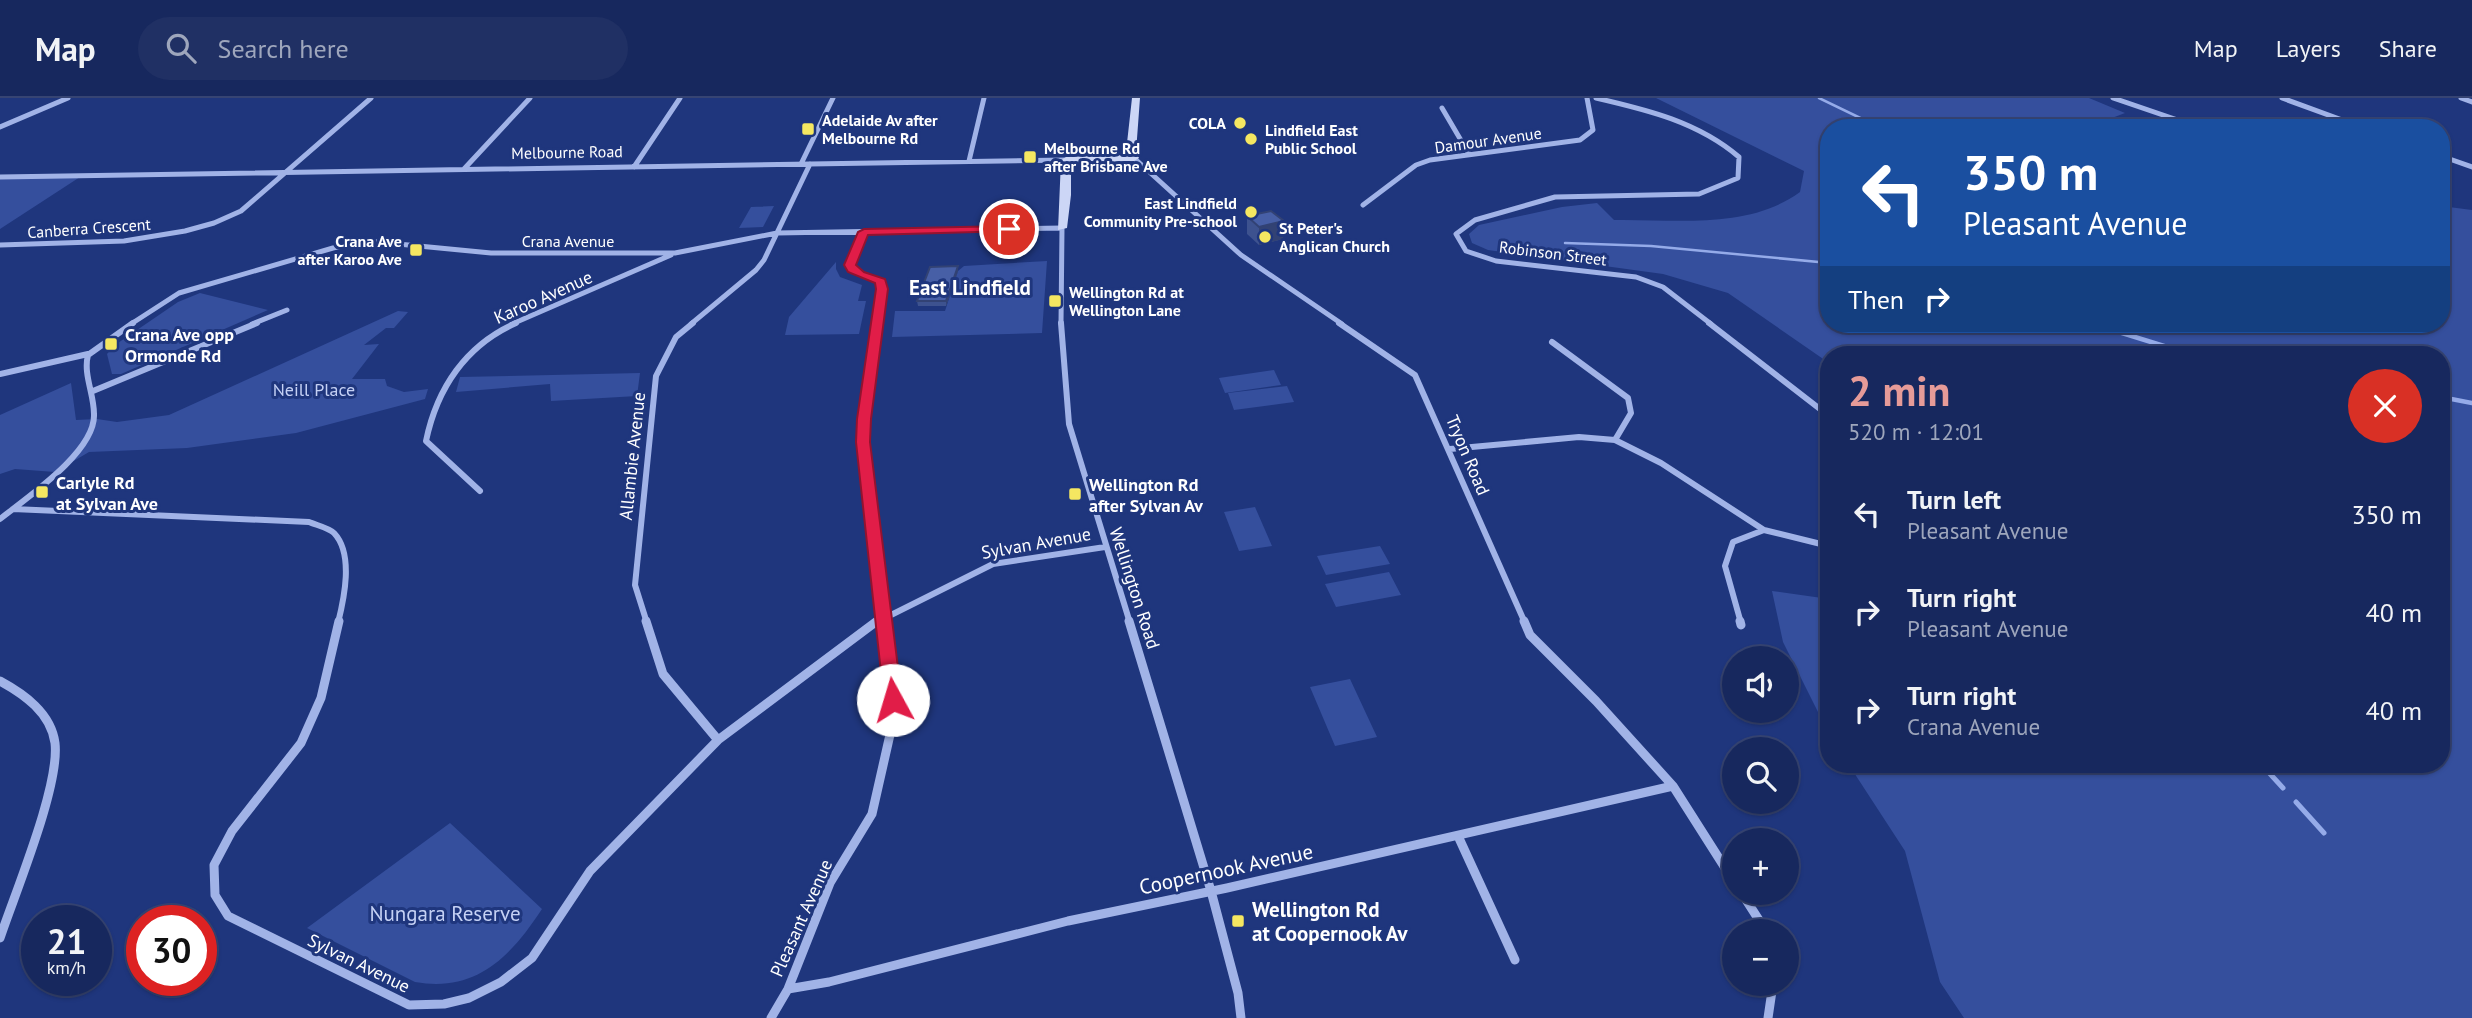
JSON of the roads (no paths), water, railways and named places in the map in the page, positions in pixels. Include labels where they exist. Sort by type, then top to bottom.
[{"type":"street","points":[[0,127],[68,98]]},
{"type":"street","name":"Canberra Crescent","points":[[0,245],[103,243],[192,229],[241,211],[371,98]]},
{"type":"street","points":[[464,169],[530,98]]},
{"type":"street","points":[[634,167],[680,98]]},
{"type":"street","points":[[801,164],[833,98]]},
{"type":"street","points":[[969,161],[984,98]]},
{"type":"street","points":[[1134,158],[1131,152],[1136,98]]},
{"type":"street","name":"Damour Avenue","points":[[1363,205],[1416,165],[1430,160],[1580,140],[1593,130],[1587,98]]},
{"type":"street","name":"Robinson Street","points":[[1596,98],[1653,111],[1717,138],[1739,157],[1738,177],[1699,194],[1555,197],[1475,220],[1457,234],[1459,242],[1466,251],[1496,261],[1636,277],[1663,287],[1820,409]]},
{"type":"street","points":[[2113,98],[2175,119]]},
{"type":"street","points":[[2282,98],[2339,119]]},
{"type":"street","points":[[2461,98],[2472,102]]},
{"type":"street","points":[[1442,108],[1469,154]]},
{"type":"street","name":"Melbourne Road","points":[[0,177],[1134,158]]},
{"type":"street","name":"Tryon Road","points":[[1134,158],[1241,255],[1415,375],[1530,635],[1596,701],[1673,786],[1722,863]]},
{"type":"street","points":[[2450,159],[2472,167]]},
{"type":"street","name":"Wellington Road","points":[[1066,160],[1061,320],[1069,424],[1211,891],[1238,993],[1241,1018]]},
{"type":"street","name":"Allambie Avenue","points":[[718,740],[663,674],[635,585],[656,376],[676,337],[756,270],[810,164]]},
{"type":"street","name":"Crana Avenue","points":[[88,354],[163,301],[179,293],[351,244],[381,242],[491,253],[674,253],[777,233],[1062,228]]},
{"type":"street","name":"Pleasant Avenue","points":[[771,1018],[788,989],[830,883],[872,814],[885,773],[894,717],[863,442],[882,289],[880,281],[852,270],[850,265],[864,232]]},
{"type":"street","name":"Karoo Avenue","points":[[480,491],[426,441],[449,376],[486,339],[504,328],[646,268],[674,253]]},
{"type":"street","points":[[93,391],[287,310]]},
{"type":"street","points":[[1552,342],[1628,398],[1630,413],[1615,440]]},
{"type":"street","points":[[0,374],[88,354],[86,363],[93,391],[94,419],[90,436],[55,472],[0,519]]},
{"type":"street","points":[[1450,449],[1579,437],[1615,440],[1661,463],[1764,530],[1820,544]]},
{"type":"street","name":"Sylvan Avenue","points":[[13,509],[309,522],[333,532],[341,546],[347,586],[321,698],[301,743],[232,831],[214,865],[215,895],[228,916],[409,1005],[444,1004],[469,998],[501,982],[532,958],[590,872],[718,740],[882,618],[993,564],[1105,547]]},
{"type":"street","points":[[1741,625],[1724,566],[1733,542],[1764,530]]},
{"type":"street","points":[[0,681],[24,695],[41,711],[50,727],[56,750],[42,807],[0,938]]},
{"type":"street","name":"Coopernook Avenue","points":[[788,989],[829,982],[1068,920],[1211,891],[1673,786]]},
{"type":"street","points":[[1458,836],[1515,960]]},
{"type":"street","points":[[1768,1018],[1771,996]]},
{"type":"waterway","points":[[1819,98],[1862,119]]},
{"type":"waterway","points":[[1565,243],[1651,246],[1820,262]]},
{"type":"waterway","points":[[2122,333],[2164,346]]},
{"type":"waterway","points":[[2450,399],[2472,403]]},
{"type":"waterway","points":[[2269,773],[2283,788]]},
{"type":"waterway","points":[[2296,802],[2324,833]]},
{"type":"place","name":"COLA","points":[[1240,123]]},
{"type":"place","name":"Adelaide Av after Melbourne Rd","points":[[808,129]]},
{"type":"place","name":"Lindfield East Public School","points":[[1251,139]]},
{"type":"place","name":"Melbourne Rd after Brisbane Ave","points":[[1030,157]]},
{"type":"place","name":"East Lindfield Community Pre-school","points":[[1251,212]]},
{"type":"place","name":"St Peter's Anglican Church","points":[[1265,237]]},
{"type":"place","name":"Crana Ave after Karoo Ave","points":[[416,250]]},
{"type":"place","name":"Wellington Rd at Wellington Lane","points":[[1055,301]]},
{"type":"place","name":"Crana Ave opp Ormonde Rd","points":[[111,344]]},
{"type":"place","name":"Carlyle Rd at Sylvan Ave","points":[[42,492]]},
{"type":"place","name":"Wellington Rd after Sylvan Av","points":[[1075,494]]},
{"type":"place","name":"Wellington Rd at Coopernook Av","points":[[1238,921]]},
{"type":"district","name":"East Lindfield","points":[[970,287]]},
{"type":"park label","name":"Neill Place","points":[[314,389]]},
{"type":"park label","name":"Nungara Reserve","points":[[445,913]]}]
